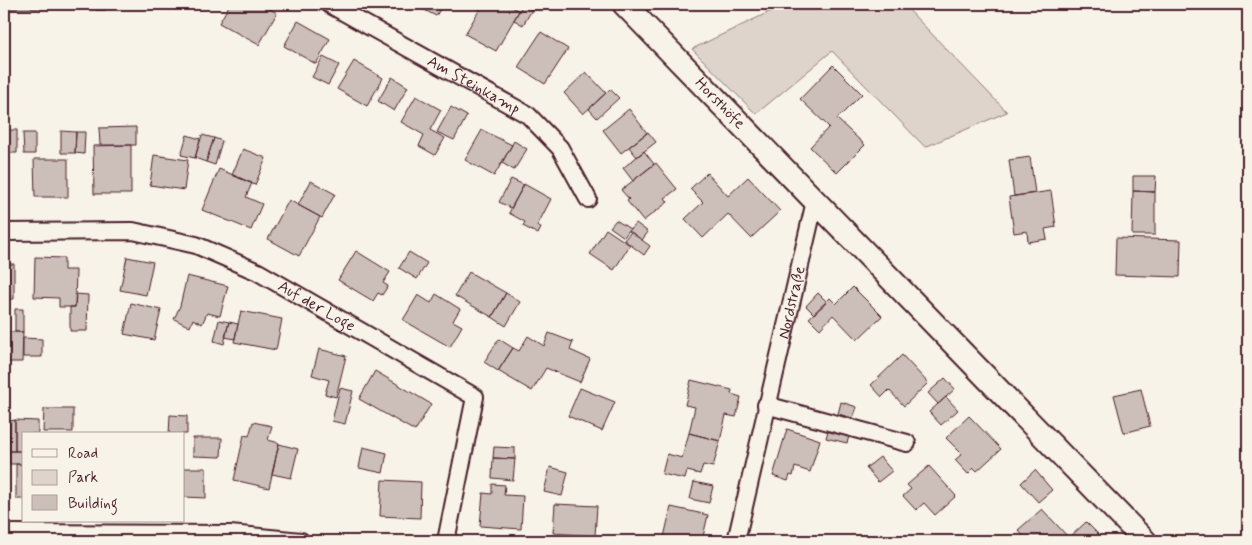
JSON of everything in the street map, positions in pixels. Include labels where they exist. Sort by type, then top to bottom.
[{"type":"main road","name":"Horsthöfe","points":[[624,4],[1145,541]]},
{"type":"street","name":"Am Steinkamp","points":[[329,4],[528,115],[560,148],[588,199]]},
{"type":"street","name":"Nordstraße","points":[[736,541],[766,405],[815,201]]},
{"type":"street","name":"Auf der Loge","points":[[4,232],[133,231],[196,245],[258,272],[475,397],[446,541]]},
{"type":"street","points":[[766,405],[907,443]]},
{"type":"street","points":[[4,533],[38,537],[230,534],[301,541]]},
{"type":"green space","points":[[786,4],[903,4],[1007,112],[925,147],[832,51],[756,114],[692,49]]},
{"type":"building","points":[[4,4],[48,4],[48,8],[4,9]]},
{"type":"building","points":[[96,4],[106,4],[106,10],[96,10]]},
{"type":"building","points":[[143,4],[165,4],[165,7],[143,8]]},
{"type":"building","points":[[165,4],[188,4],[188,7],[165,7]]},
{"type":"building","points":[[230,4],[261,4],[277,13],[259,45],[219,23]]},
{"type":"building","points":[[413,4],[443,4],[436,16]]},
{"type":"building","points":[[483,4],[507,4],[519,11],[496,51],[465,34]]},
{"type":"building","points":[[523,4],[532,10],[523,25],[514,20]]},
{"type":"building","points":[[298,21],[330,39],[316,64],[284,46]]},
{"type":"building","points":[[541,32],[568,49],[545,84],[518,67]]},
{"type":"building","points":[[323,57],[339,65],[328,85],[312,77]]},
{"type":"building","points":[[354,61],[383,78],[367,106],[337,89]]},
{"type":"building","points":[[833,65],[862,94],[837,119],[865,145],[837,173],[810,147],[829,127],[800,99]]},
{"type":"building","points":[[586,72],[606,93],[583,114],[564,93]]},
{"type":"building","points":[[392,77],[408,87],[394,111],[378,101]]},
{"type":"building","points":[[610,89],[619,98],[597,118],[589,109]]},
{"type":"building","points":[[416,96],[441,110],[430,130],[445,138],[435,155],[419,146],[424,135],[401,122]]},
{"type":"building","points":[[451,107],[467,116],[454,140],[437,132]]},
{"type":"building","points":[[629,109],[647,133],[621,153],[603,130]]},
{"type":"building","points":[[136,127],[136,145],[100,145],[99,128]]},
{"type":"building","points":[[4,130],[17,130],[17,153],[4,153]]},
{"type":"building","points":[[482,130],[512,145],[494,176],[465,160]]},
{"type":"building","points":[[61,131],[76,132],[75,153],[61,153]]},
{"type":"building","points":[[76,132],[85,132],[84,154],[75,153]]},
{"type":"building","points":[[648,132],[656,142],[637,157],[629,147]]},
{"type":"building","points":[[23,133],[35,133],[35,154],[24,154]]},
{"type":"building","points":[[187,135],[200,139],[195,158],[181,155]]},
{"type":"building","points":[[202,135],[214,138],[206,162],[195,158]]},
{"type":"building","points":[[214,138],[222,141],[215,165],[206,162]]},
{"type":"building","points":[[514,141],[527,149],[514,170],[502,163]]},
{"type":"building","points":[[131,145],[131,194],[94,194],[93,146]]},
{"type":"building","points":[[243,149],[266,158],[255,185],[232,175]]},
{"type":"building","points":[[644,151],[654,164],[633,181],[623,168]]},
{"type":"building","points":[[154,155],[188,160],[184,190],[150,185]]},
{"type":"building","points":[[1030,157],[1035,193],[1014,196],[1009,160]]},
{"type":"building","points":[[34,159],[68,159],[68,197],[35,197]]},
{"type":"building","points":[[656,163],[677,189],[665,198],[668,202],[643,221],[621,190]]},
{"type":"building","points":[[4,167],[6,167],[6,191],[4,191]]},
{"type":"building","points":[[219,169],[252,183],[246,197],[262,204],[251,230],[202,210]]},
{"type":"building","points":[[707,173],[728,196],[748,177],[780,211],[751,238],[728,214],[703,238],[685,219],[703,202],[690,189]]},
{"type":"building","points":[[1133,176],[1156,176],[1155,192],[1133,191]]},
{"type":"building","points":[[511,179],[524,185],[511,208],[499,202]]},
{"type":"building","points":[[311,181],[335,194],[322,218],[298,205]]},
{"type":"building","points":[[524,184],[551,199],[537,226],[541,228],[538,234],[523,226],[525,222],[509,213]]},
{"type":"building","points":[[1051,191],[1056,227],[1045,229],[1047,239],[1028,242],[1027,231],[1014,233],[1009,197]]},
{"type":"building","points":[[1133,191],[1155,192],[1155,235],[1132,235]]},
{"type":"building","points":[[289,200],[320,217],[299,256],[268,239]]},
{"type":"building","points":[[616,220],[630,229],[624,237],[610,227]]},
{"type":"building","points":[[636,223],[648,232],[642,240],[629,231]]},
{"type":"building","points":[[606,229],[630,245],[614,270],[590,254]]},
{"type":"building","points":[[631,232],[650,246],[644,255],[624,240]]},
{"type":"building","points":[[1116,238],[1181,240],[1180,277],[1115,275]]},
{"type":"building","points":[[356,251],[390,272],[383,283],[388,286],[382,295],[378,293],[373,301],[338,280]]},
{"type":"building","points":[[409,252],[427,263],[417,279],[399,268]]},
{"type":"building","points":[[35,257],[64,258],[64,270],[76,270],[75,307],[59,307],[59,298],[34,297]]},
{"type":"building","points":[[127,257],[153,262],[146,295],[120,290]]},
{"type":"building","points":[[4,264],[14,264],[14,299],[4,299]]},
{"type":"building","points":[[469,272],[506,293],[492,317],[455,296]]},
{"type":"building","points":[[187,276],[228,286],[220,316],[207,313],[202,324],[193,319],[190,327],[174,319],[180,306]]},
{"type":"building","points":[[853,287],[882,316],[857,340],[833,315],[820,329],[809,318],[830,298],[836,304]]},
{"type":"building","points":[[506,293],[520,302],[506,326],[492,317]]},
{"type":"building","points":[[818,293],[827,302],[814,314],[806,306]]},
{"type":"building","points":[[76,294],[88,295],[87,331],[70,331],[70,307],[75,307]]},
{"type":"building","points":[[436,294],[460,309],[453,321],[462,326],[450,347],[403,320],[418,295],[431,303]]},
{"type":"building","points":[[131,303],[161,310],[154,340],[124,334]]},
{"type":"building","points":[[15,309],[23,309],[23,332],[15,332]]},
{"type":"building","points":[[241,311],[282,319],[276,350],[234,342]]},
{"type":"building","points":[[219,320],[229,322],[224,344],[214,341]]},
{"type":"building","points":[[229,322],[238,324],[235,339],[225,337]]},
{"type":"building","points":[[4,332],[23,332],[22,362],[4,362]]},
{"type":"building","points":[[549,333],[573,342],[570,350],[590,359],[580,382],[546,368],[532,391],[498,371],[513,348],[519,351],[528,336],[544,346]]},
{"type":"building","points":[[23,338],[42,339],[42,357],[23,357]]},
{"type":"building","points":[[499,339],[513,348],[498,371],[484,362]]},
{"type":"building","points":[[319,349],[346,356],[336,397],[325,394],[329,380],[312,375]]},
{"type":"building","points":[[902,355],[928,383],[904,406],[889,390],[882,397],[871,385]]},
{"type":"building","points":[[375,371],[431,404],[415,431],[359,399]]},
{"type":"building","points":[[945,378],[955,389],[938,404],[928,393]]},
{"type":"building","points":[[691,380],[732,390],[731,394],[741,397],[736,417],[726,415],[720,441],[689,433],[695,407],[685,405]]},
{"type":"building","points":[[340,388],[353,391],[345,424],[332,421]]},
{"type":"building","points":[[580,388],[615,402],[602,431],[568,416]]},
{"type":"building","points":[[1141,389],[1150,426],[1124,433],[1114,395]]},
{"type":"building","points":[[946,397],[958,410],[941,425],[929,412]]},
{"type":"building","points":[[841,402],[857,407],[853,418],[838,414]]},
{"type":"building","points":[[44,409],[73,409],[73,432],[43,432]]},
{"type":"building","points":[[170,415],[187,416],[187,434],[185,432],[169,432]]},
{"type":"building","points":[[969,416],[1001,449],[977,471],[974,468],[968,474],[955,460],[962,454],[946,438]]},
{"type":"building","points":[[15,420],[38,421],[38,432],[22,432],[22,451],[15,451]]},
{"type":"building","points":[[15,420],[15,451],[9,451],[10,421]]},
{"type":"building","points":[[253,422],[272,426],[268,440],[279,443],[269,488],[234,480],[244,435],[249,436]]},
{"type":"building","points":[[4,428],[7,428],[7,452],[4,452]]},
{"type":"building","points":[[829,428],[850,433],[847,443],[826,438]]},
{"type":"building","points":[[787,429],[820,440],[810,472],[795,467],[793,476],[790,475],[788,481],[773,476]]},
{"type":"building","points":[[689,433],[720,441],[713,467],[703,465],[700,474],[687,471],[685,479],[662,474],[667,454],[682,458]]},
{"type":"building","points":[[193,438],[222,438],[221,457],[193,456]]},
{"type":"building","points":[[279,444],[298,449],[291,478],[272,474]]},
{"type":"building","points":[[363,447],[387,453],[383,473],[359,468]]},
{"type":"building","points":[[494,447],[515,448],[515,459],[493,458]]},
{"type":"building","points":[[9,451],[22,451],[22,464],[9,464]]},
{"type":"building","points":[[880,457],[892,471],[878,482],[866,468]]},
{"type":"building","points":[[493,458],[515,459],[513,480],[492,478]]},
{"type":"building","points":[[16,464],[22,464],[22,499],[16,499]]},
{"type":"building","points":[[929,466],[956,496],[935,515],[924,503],[916,510],[903,496],[911,489],[907,485]]},
{"type":"building","points":[[550,467],[568,472],[562,496],[544,492]]},
{"type":"building","points":[[185,468],[206,468],[206,498],[185,497]]},
{"type":"building","points":[[1035,470],[1052,490],[1038,502],[1021,483]]},
{"type":"building","points":[[382,480],[421,482],[420,518],[380,516]]},
{"type":"building","points":[[694,482],[713,486],[709,503],[690,499]]},
{"type":"building","points":[[492,484],[505,485],[504,495],[523,496],[521,529],[480,526],[483,493],[492,494]]},
{"type":"building","points":[[555,504],[597,506],[595,536],[553,533]]},
{"type":"building","points":[[671,507],[708,515],[702,541],[680,541],[664,537]]},
{"type":"building","points":[[1042,509],[1069,538],[1086,522],[1105,541],[1028,541],[1018,530]]}]
